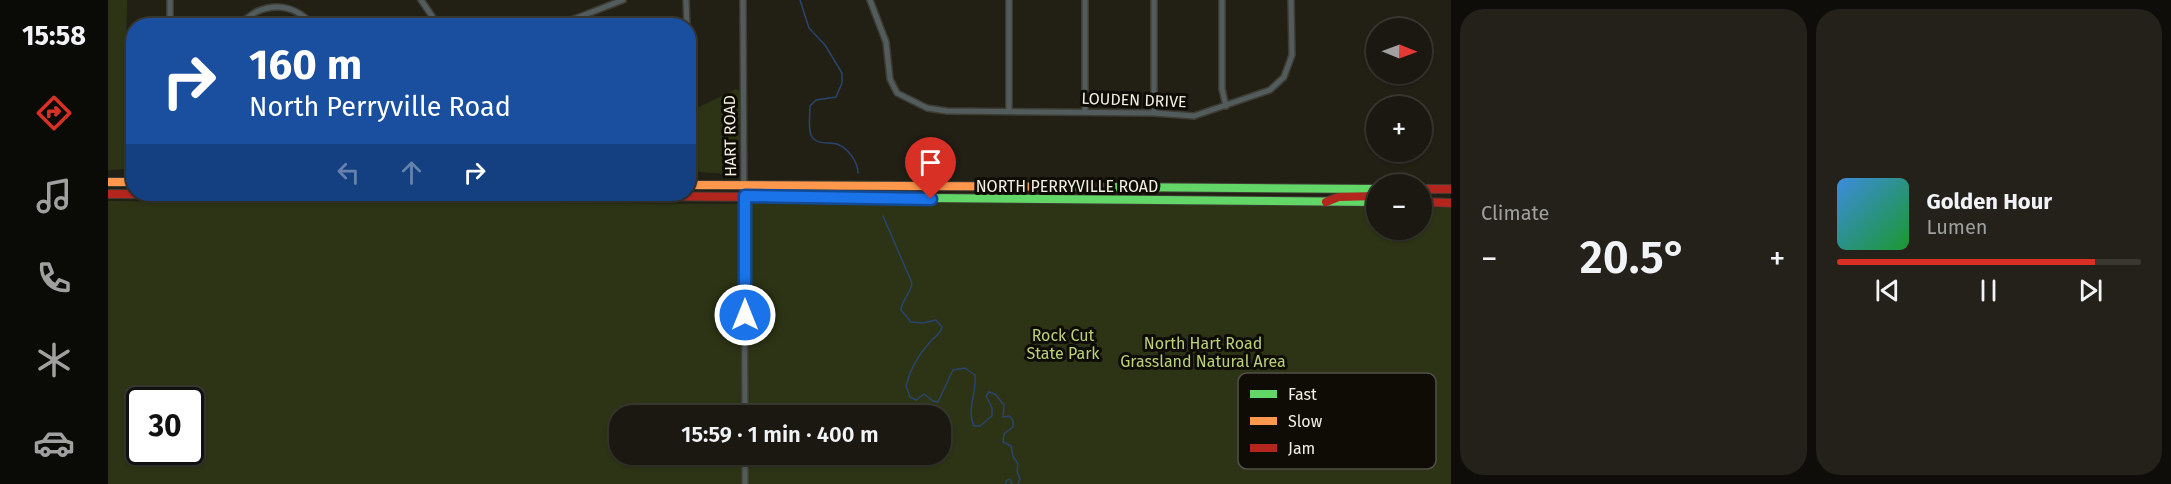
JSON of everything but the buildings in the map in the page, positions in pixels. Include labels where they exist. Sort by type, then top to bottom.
[{"type":"main road","points":[[108,182],[126,182]]},
{"type":"main road","name":"NORTH PERRYVILLE ROAD","points":[[696,185],[1366,189]]},
{"type":"main road","points":[[1432,189],[1451,189]]},
{"type":"main road","name":"NORTH PERRYVILLE ROAD","points":[[108,194],[126,194]]},
{"type":"main road","name":"NORTH PERRYVILLE ROAD","points":[[696,196],[1366,202]]},
{"type":"main road","points":[[1326,202],[1339,197],[1366,196]]},
{"type":"main road","points":[[1432,202],[1451,202]]},
{"type":"street","points":[[170,0],[170,18]]},
{"type":"street","points":[[421,0],[431,18]]},
{"type":"street","points":[[575,18],[614,1],[623,0]]},
{"type":"street","points":[[686,0],[687,18]]},
{"type":"street","name":"HART ROAD","points":[[743,0],[745,405]]},
{"type":"street","name":"LOUDEN DRIVE","points":[[870,0],[886,42],[890,79],[897,93],[927,108],[947,111],[1009,110],[1194,116],[1270,90],[1284,77],[1292,55],[1291,0]]},
{"type":"street","points":[[1009,0],[1009,110]]},
{"type":"street","points":[[1085,0],[1086,112]]},
{"type":"street","points":[[1154,0],[1154,113]]},
{"type":"street","points":[[1222,0],[1222,89],[1226,106]]},
{"type":"street","points":[[249,18],[258,11],[285,7],[307,18]]},
{"type":"street","points":[[745,465],[745,484]]},
{"type":"green space","points":[[108,0],[127,0],[124,169],[108,170]]},
{"type":"green space","points":[[736,89],[740,91],[739,158],[731,159],[727,163],[730,171],[726,174],[696,172],[696,109]]},
{"type":"green space","name":"Rock Cut State Park","points":[[108,201],[754,204],[756,202],[1008,202],[1366,207],[1366,240],[1432,240],[1432,208],[1451,208],[1451,484],[108,484]]},
{"type":"waterway","points":[[800,0],[809,28],[825,45],[842,73],[842,83],[836,97],[816,100],[810,106],[811,135],[819,142],[837,144],[845,149],[854,160],[858,173]]},
{"type":"waterway","points":[[883,216],[912,283],[901,310],[911,322],[923,323],[936,320],[942,327],[912,368],[906,386],[910,397],[916,400],[924,394],[938,402],[953,370],[965,368],[975,375],[971,408],[974,426],[980,426],[992,416],[992,408],[986,396],[989,392],[995,394],[1004,405],[1003,417],[1009,416],[1013,420],[1013,427],[1004,434],[1003,442],[1011,446],[1018,464],[1017,471],[1020,479],[1018,484]]},
{"type":"waterway","points":[[1006,484],[1009,479],[1012,484]]},
{"type":"traffic: fast","points":[[1109,187],[1366,189]]},
{"type":"traffic: fast","points":[[928,198],[1366,202]]},
{"type":"traffic: slow","points":[[108,182],[126,182]]},
{"type":"traffic: slow","points":[[696,185],[1109,187]]},
{"type":"traffic: jam","points":[[1432,189],[1451,189]]},
{"type":"traffic: jam","points":[[108,194],[126,194]]},
{"type":"traffic: jam","points":[[696,196],[928,198]]},
{"type":"traffic: jam","points":[[1326,202],[1339,197],[1366,196]]},
{"type":"traffic: jam","points":[[1432,202],[1451,203]]},
{"type":"route","points":[[745,315],[745,196],[931,199]]},
{"type":"park label","name":"North Hart Road Grassland Natural Area","points":[[1203,352]]}]
